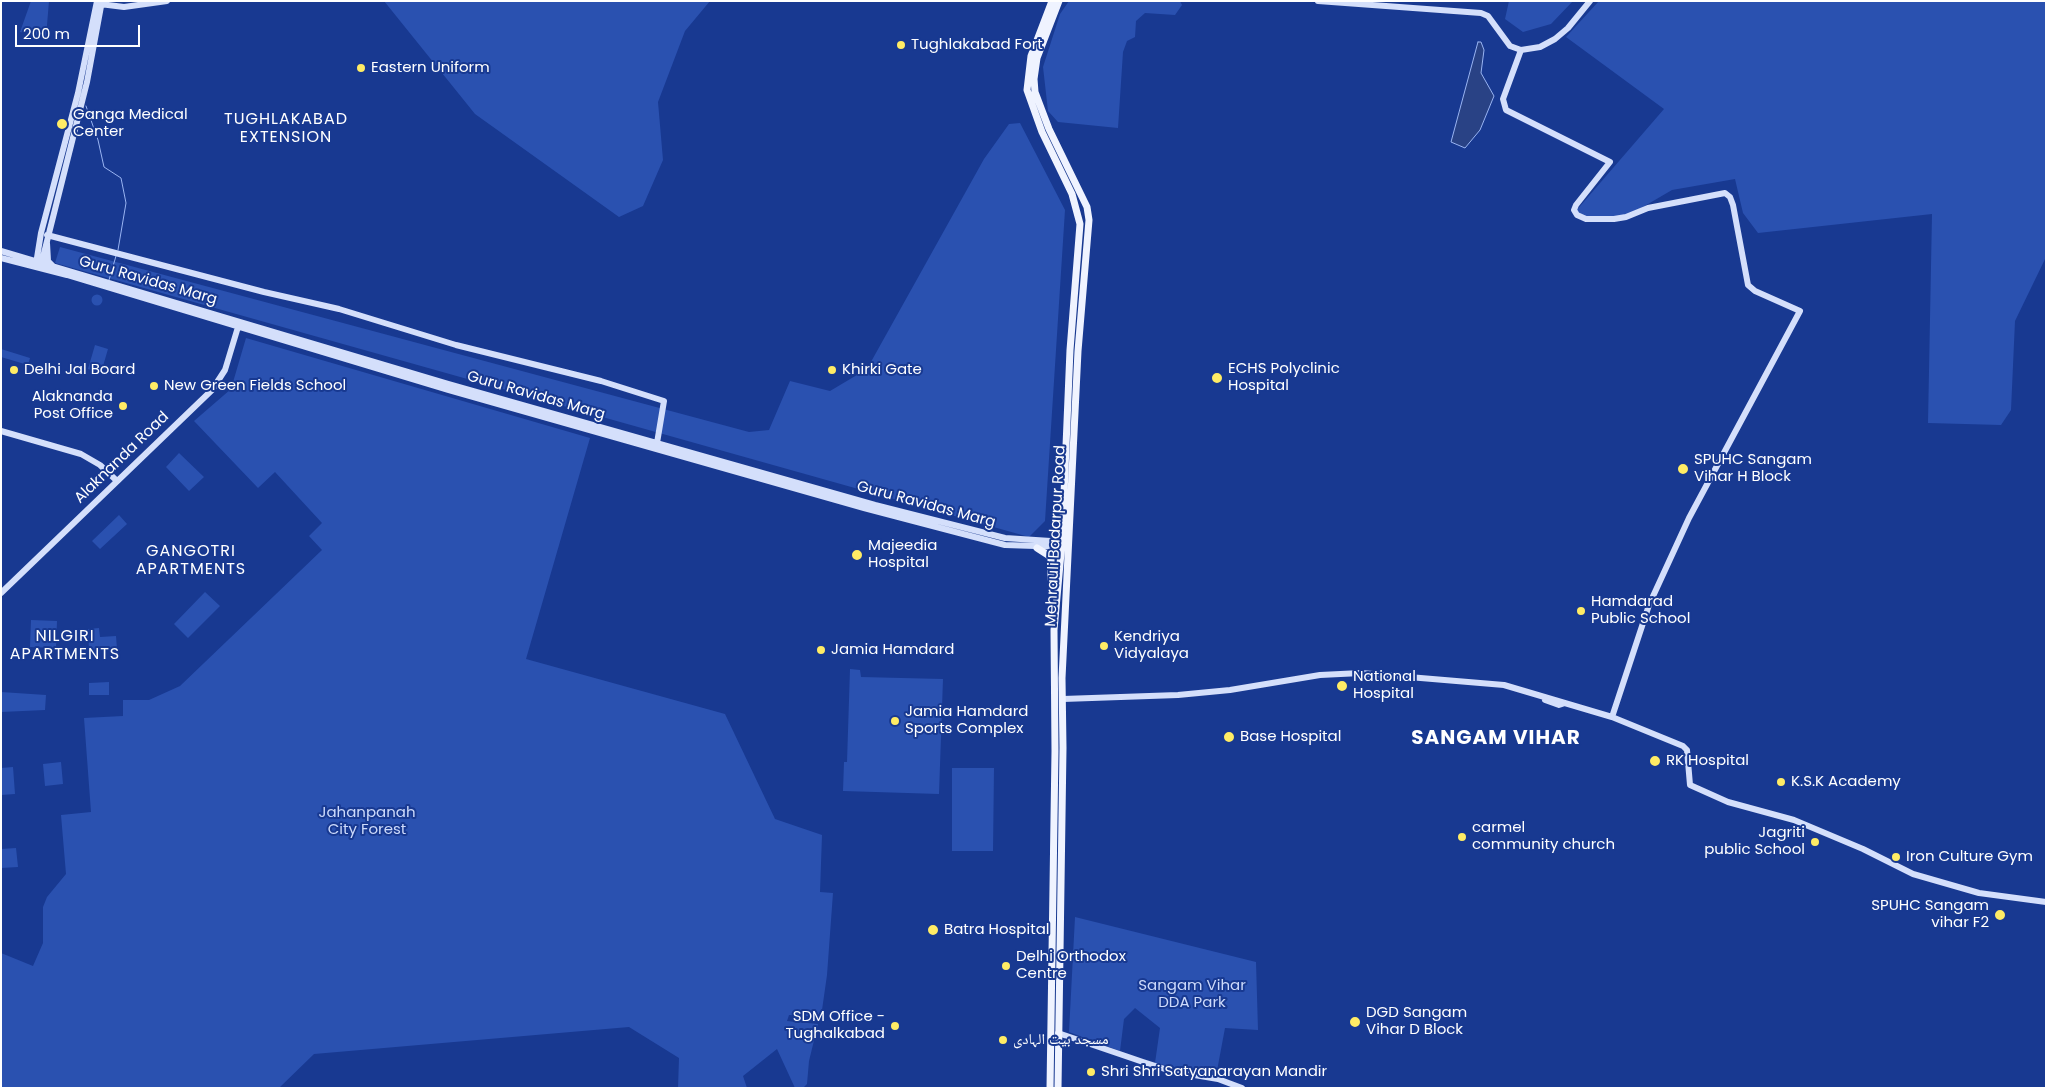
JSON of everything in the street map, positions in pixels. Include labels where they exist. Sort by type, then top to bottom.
[{"type":"main road","name":"Mehrauli Badarpur Road","points":[[1050,1088],[1059,744],[1063,699],[1065,545],[1089,220],[1087,208],[1029,100],[1027,76],[1031,56],[1052,1]]},
{"type":"main road","name":"Mehrauli Badarpur Road","points":[[1045,131],[1038,102],[1035,72],[1037,58],[1059,1]]},
{"type":"main road","name":"Mehrauli Badarpur Road","points":[[1058,1088],[1059,744],[1056,596],[1065,545]]},
{"type":"main road","points":[[1037,548],[1051,557],[1052,585],[1056,596]]},
{"type":"street","points":[[99,2],[124,7],[167,1]]},
{"type":"street","points":[[1318,1],[1481,13],[1488,16],[1510,46],[1521,50],[1540,47],[1555,39],[1568,28],[1590,1]]},
{"type":"street","points":[[38,265],[87,82],[99,2]]},
{"type":"street","points":[[38,265],[38,246],[99,2]]},
{"type":"street","points":[[1521,50],[1502,100],[1506,110],[1610,162],[1576,205],[1574,210],[1577,215],[1586,219],[1614,220],[1648,208],[1725,193],[1730,197],[1733,205],[1748,284],[1755,291],[1800,311],[1689,518],[1649,606],[1612,717]]},
{"type":"street","points":[[46,239],[48,261],[53,266]]},
{"type":"street","points":[[46,239],[339,309],[456,345],[601,381],[664,401],[657,443]]},
{"type":"street","points":[[26,259],[38,246]]},
{"type":"street","name":"Guru Ravidas Marg","points":[[1,251],[67,275],[448,390],[864,508],[1005,545],[1037,548],[1065,545]]},
{"type":"street","name":"Guru Ravidas Marg","points":[[1,258],[53,266],[657,443],[1005,538],[1065,545]]},
{"type":"street","name":"Alaknanda Road","points":[[1,593],[219,382],[225,370],[238,327]]},
{"type":"street","points":[[1,431],[81,454],[100,465],[116,480]]},
{"type":"street","points":[[1063,699],[1178,696],[1314,677],[1361,674],[1504,685],[1560,700],[1565,704],[1612,717],[1685,747],[1690,785],[1728,802],[1802,824],[1863,849],[1913,874],[1979,893],[2046,902]]},
{"type":"street","points":[[1058,1032],[1140,1060],[1218,1079],[1242,1088]]},
{"type":"green space","points":[[31,1],[49,1],[46,37],[20,32]]},
{"type":"green space","points":[[384,1],[710,1],[685,31],[658,102],[663,160],[643,206],[619,217],[475,114]]},
{"type":"green space","points":[[1069,1],[1180,1],[1182,5],[1175,15],[1145,13],[1136,21],[1135,37],[1127,41],[1123,52],[1118,128],[1058,122],[1048,111],[1043,67],[1060,14]]},
{"type":"green space","points":[[1509,1],[1573,1],[1551,24],[1523,32],[1505,19]]},
{"type":"green space","points":[[1599,1],[2046,1],[2046,257],[2015,321],[2011,410],[2001,425],[1928,423],[1932,214],[1758,233],[1743,213],[1735,179],[1672,190],[1624,218],[1585,217],[1575,212],[1664,109],[1566,37]]},
{"type":"green space","points":[[1020,123],[1065,210],[1045,521],[1029,537],[55,263],[60,247],[749,432],[769,430],[790,381],[830,391],[867,369],[984,159],[1009,124]]},
{"type":"green space","points":[[95,295],[99,295],[102,300],[101,304],[95,305],[92,302],[92,298]]},
{"type":"green space","name":"Jahanpanah City Forest","points":[[246,338],[590,438],[526,659],[725,714],[775,819],[822,835],[820,892],[833,893],[827,975],[821,1017],[789,1015],[787,1021],[818,1024],[809,1061],[807,1084],[803,1088],[795,1088],[777,1049],[743,1076],[747,1088],[678,1088],[679,1058],[629,1027],[314,1054],[279,1088],[1,1088],[1,953],[33,966],[43,943],[43,907],[47,897],[66,874],[61,815],[91,812],[84,718],[123,716],[123,700],[149,700],[180,686],[322,550],[309,536],[322,523],[275,472],[258,488],[194,421],[231,389]]},
{"type":"green space","points":[[95,345],[108,349],[101,373],[88,369]]},
{"type":"green space","points":[[1,349],[30,358],[28,365],[1,357]]},
{"type":"green space","points":[[179,453],[204,477],[189,491],[166,467]]},
{"type":"green space","points":[[119,515],[127,524],[100,549],[92,541]]},
{"type":"green space","points":[[205,592],[220,606],[188,638],[174,624]]},
{"type":"green space","points":[[31,620],[57,621],[56,648],[30,647]]},
{"type":"green space","points":[[99,628],[100,637],[116,636],[117,649],[89,650],[88,629]]},
{"type":"green space","name":"Jamia Hamdard Sports Complex","points":[[850,669],[860,670],[861,677],[943,679],[939,794],[843,791],[844,762],[847,762]]},
{"type":"green space","points":[[109,682],[109,695],[89,695],[89,683]]},
{"type":"green space","points":[[1,692],[46,695],[45,710],[1,712]]},
{"type":"green space","points":[[61,762],[63,784],[45,786],[43,764]]},
{"type":"green space","points":[[13,767],[15,794],[1,795],[1,768]]},
{"type":"green space","points":[[952,768],[994,768],[993,851],[952,851]]},
{"type":"green space","points":[[16,848],[18,867],[1,868],[1,849]]},
{"type":"green space","name":"Sangam Vihar DDA Park","points":[[1075,917],[1256,962],[1258,1030],[1225,1028],[1216,1076],[1155,1063],[1160,1028],[1135,1008],[1124,1019],[1120,1051],[1069,1032]]},
{"type":"shaded area","points":[[1478,42],[1481,42],[1484,50],[1481,73],[1494,96],[1480,130],[1465,148],[1451,142]]},
{"type":"waterway","points":[[86,106],[98,140],[104,167],[121,178],[126,203],[118,250]]},
{"type":"waterway","points":[[109,280],[116,256]]},
{"type":"place","name":"Tughlakabad Fort","points":[[901,45]]},
{"type":"place","name":"Eastern Uniform","points":[[361,68]]},
{"type":"place","name":"Ganga Medical Center","points":[[62,124]]},
{"type":"place","name":"Delhi Jal Board","points":[[14,370]]},
{"type":"place","name":"Khirki Gate","points":[[832,370]]},
{"type":"place","name":"ECHS Polyclinic Hospital","points":[[1217,378]]},
{"type":"place","name":"New Green Fields School","points":[[154,386]]},
{"type":"place","name":"Alaknanda Post Office","points":[[123,406]]},
{"type":"place","name":"SPUHC Sangam Vihar H Block","points":[[1683,469]]},
{"type":"place","name":"Majeedia Hospital","points":[[857,555]]},
{"type":"place","name":"Hamdarad Public School","points":[[1581,611]]},
{"type":"place","name":"Kendriya Vidyalaya","points":[[1104,646]]},
{"type":"place","name":"Jamia Hamdard","points":[[821,650]]},
{"type":"place","name":"National Hospital","points":[[1342,686]]},
{"type":"place","name":"Jamia Hamdard Sports Complex","points":[[895,721]]},
{"type":"place","name":"Base Hospital","points":[[1229,737]]},
{"type":"place","name":"RK Hospital","points":[[1655,761]]},
{"type":"place","name":"K.S.K Academy","points":[[1781,782]]},
{"type":"place","name":"carmel community church","points":[[1462,837]]},
{"type":"place","name":"Jagriti public School","points":[[1815,842]]},
{"type":"place","name":"Iron Culture Gym","points":[[1896,857]]},
{"type":"place","name":"SPUHC Sangam vihar F2","points":[[2000,915]]},
{"type":"place","name":"Batra Hospital","points":[[933,930]]},
{"type":"place","name":"Delhi Orthodox Centre","points":[[1006,966]]},
{"type":"place","name":"DGD Sangam Vihar D Block","points":[[1355,1022]]},
{"type":"place","name":"SDM Office - Tughalkabad","points":[[895,1026]]},
{"type":"place","name":"مسجد بیت الہادی","points":[[1003,1040]]},
{"type":"place","name":"Shri Shri Satyanarayan Mandir","points":[[1091,1072]]},
{"type":"district","name":"TUGHLAKABAD EXTENSION","points":[[286,129]]},
{"type":"district","name":"GANGOTRI APARTMENTS","points":[[191,561]]},
{"type":"district","name":"NILGIRI APARTMENTS","points":[[65,646]]},
{"type":"district","name":"SANGAM VIHAR","points":[[1496,739]]}]
